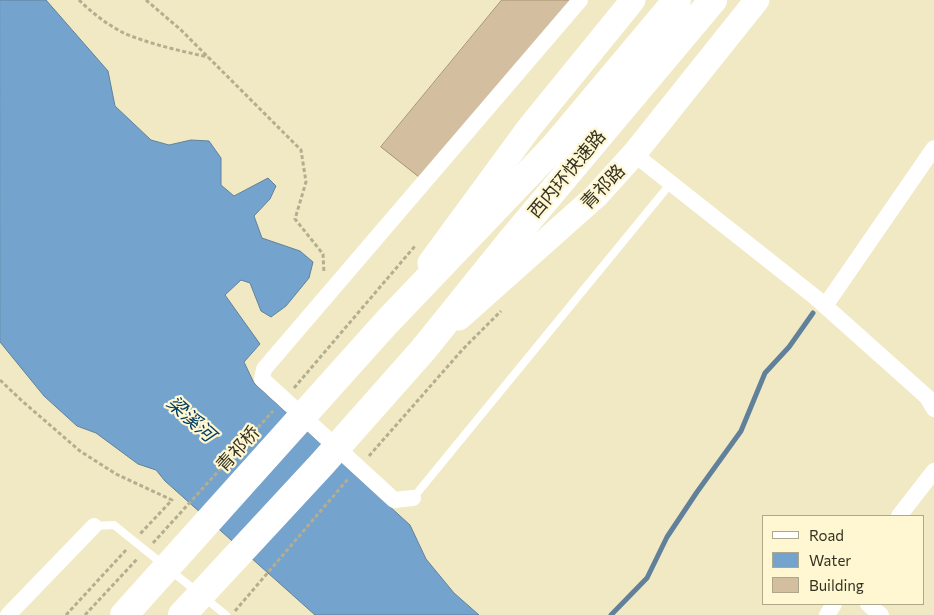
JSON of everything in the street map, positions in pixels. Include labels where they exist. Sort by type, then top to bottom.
[{"type":"highway","name":"西内环快速路","points":[[387,322],[553,148],[677,0]]},
{"type":"highway","name":"西内环快速路","points":[[423,350],[510,242],[713,0]]},
{"type":"highway","name":"青祁桥","points":[[124,614],[387,322]]},
{"type":"highway","points":[[182,615],[322,464],[423,350]]},
{"type":"main road","points":[[387,322],[529,128],[633,0]]},
{"type":"main road","name":"青祁路","points":[[423,350],[596,196],[634,154],[756,0]]},
{"type":"street","points":[[412,498],[394,500],[262,379],[264,369],[580,0]]},
{"type":"street","points":[[825,306],[934,148]]},
{"type":"street","points":[[634,154],[825,306],[926,397],[934,409]]},
{"type":"street","points":[[900,515],[934,471]]},
{"type":"street","points":[[8,615],[94,526]]},
{"type":"street","points":[[869,605],[881,615]]},
{"type":"lane","points":[[412,498],[670,183]]},
{"type":"lane","points":[[94,526],[114,525],[226,615]]},
{"type":"path","points":[[79,0],[93,13],[125,33],[165,48],[209,57]]},
{"type":"path","points":[[146,0],[209,57],[301,150],[306,182],[295,219],[323,254],[326,296]]},
{"type":"path","points":[[290,392],[386,279]]},
{"type":"path","points":[[366,459],[463,349]]},
{"type":"path","points":[[0,380],[80,451],[116,474],[172,500],[139,536]]},
{"type":"path","name":"青祁桥","points":[[150,546],[278,406]]},
{"type":"path","points":[[231,615],[353,474]]},
{"type":"path","points":[[66,615],[132,543]]},
{"type":"path","points":[[85,615],[143,552]]},
{"type":"water","name":"梁溪河","points":[[0,0],[46,0],[108,71],[115,106],[151,140],[169,145],[191,140],[209,141],[221,158],[221,185],[234,196],[268,178],[276,186],[270,199],[254,216],[262,238],[300,251],[313,262],[309,278],[286,306],[271,317],[261,311],[250,283],[241,280],[225,295],[260,344],[244,362],[254,383],[410,525],[426,559],[454,593],[479,615],[315,615],[165,481],[156,470],[138,464],[96,433],[77,426],[44,396],[0,342]]},
{"type":"building","points":[[502,0],[570,0],[419,177],[381,147]]},
{"type":"waterway","points":[[611,615],[647,578],[667,537],[741,431],[765,373],[789,347],[813,313]]}]
